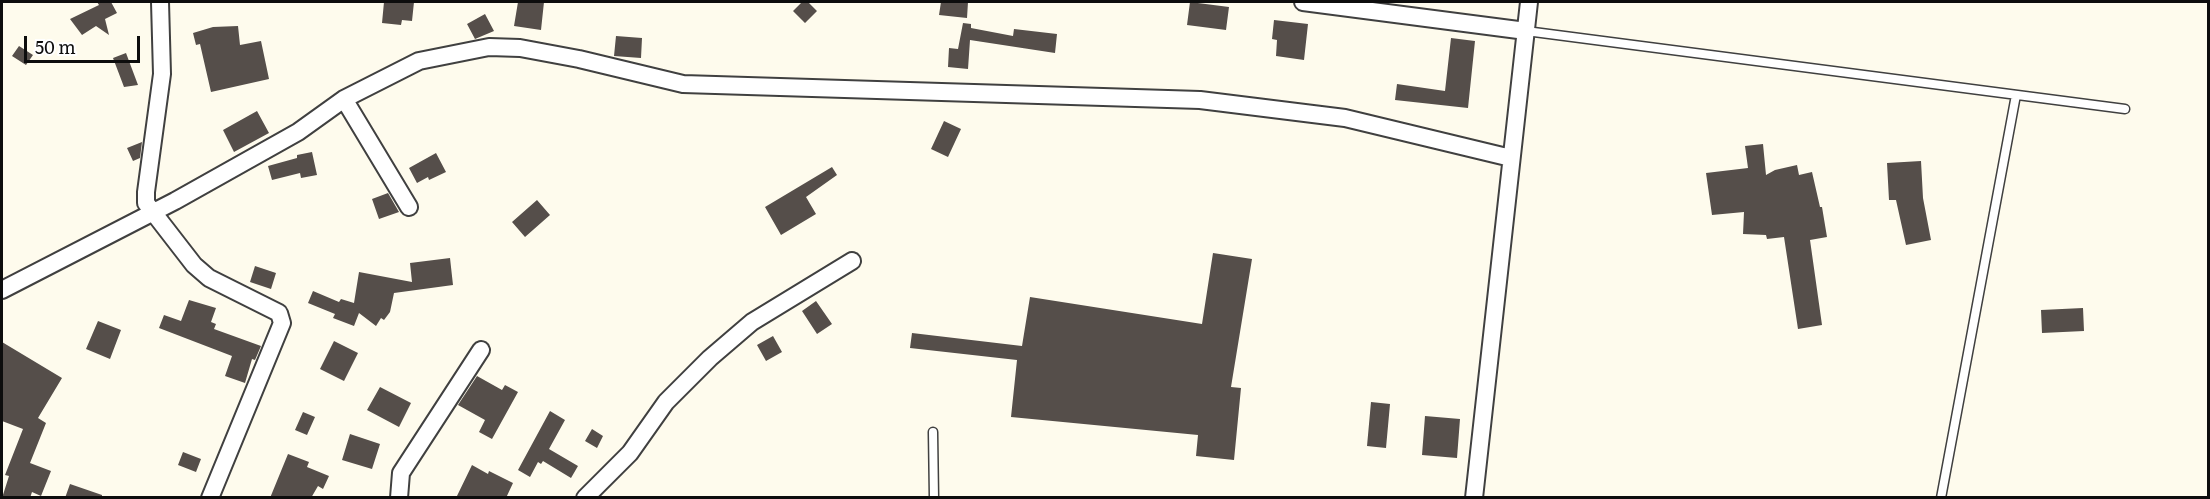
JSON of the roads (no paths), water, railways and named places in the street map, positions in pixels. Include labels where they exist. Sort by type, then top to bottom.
[{"type":"street","points":[[160,2],[162,74],[146,203],[182,252],[209,278],[270,308],[279,313],[281,318],[280,326],[210,498]]},
{"type":"street","points":[[1303,2],[1526,31]]},
{"type":"street","points":[[1474,498],[1529,2]]},
{"type":"street","points":[[2,290],[175,201],[298,132],[344,99],[419,61],[489,47],[520,48],[579,59],[682,84],[1200,100],[1345,118],[1511,158]]},
{"type":"street","points":[[344,99],[409,207]]},
{"type":"street","points":[[585,498],[630,453],[666,402],[710,358],[752,322],[852,261]]},
{"type":"street","points":[[399,498],[401,472],[481,350]]},
{"type":"lane","points":[[1526,31],[2125,109]]},
{"type":"lane","points":[[1941,498],[2016,95]]},
{"type":"lane","points":[[933,432],[934,498]]}]
